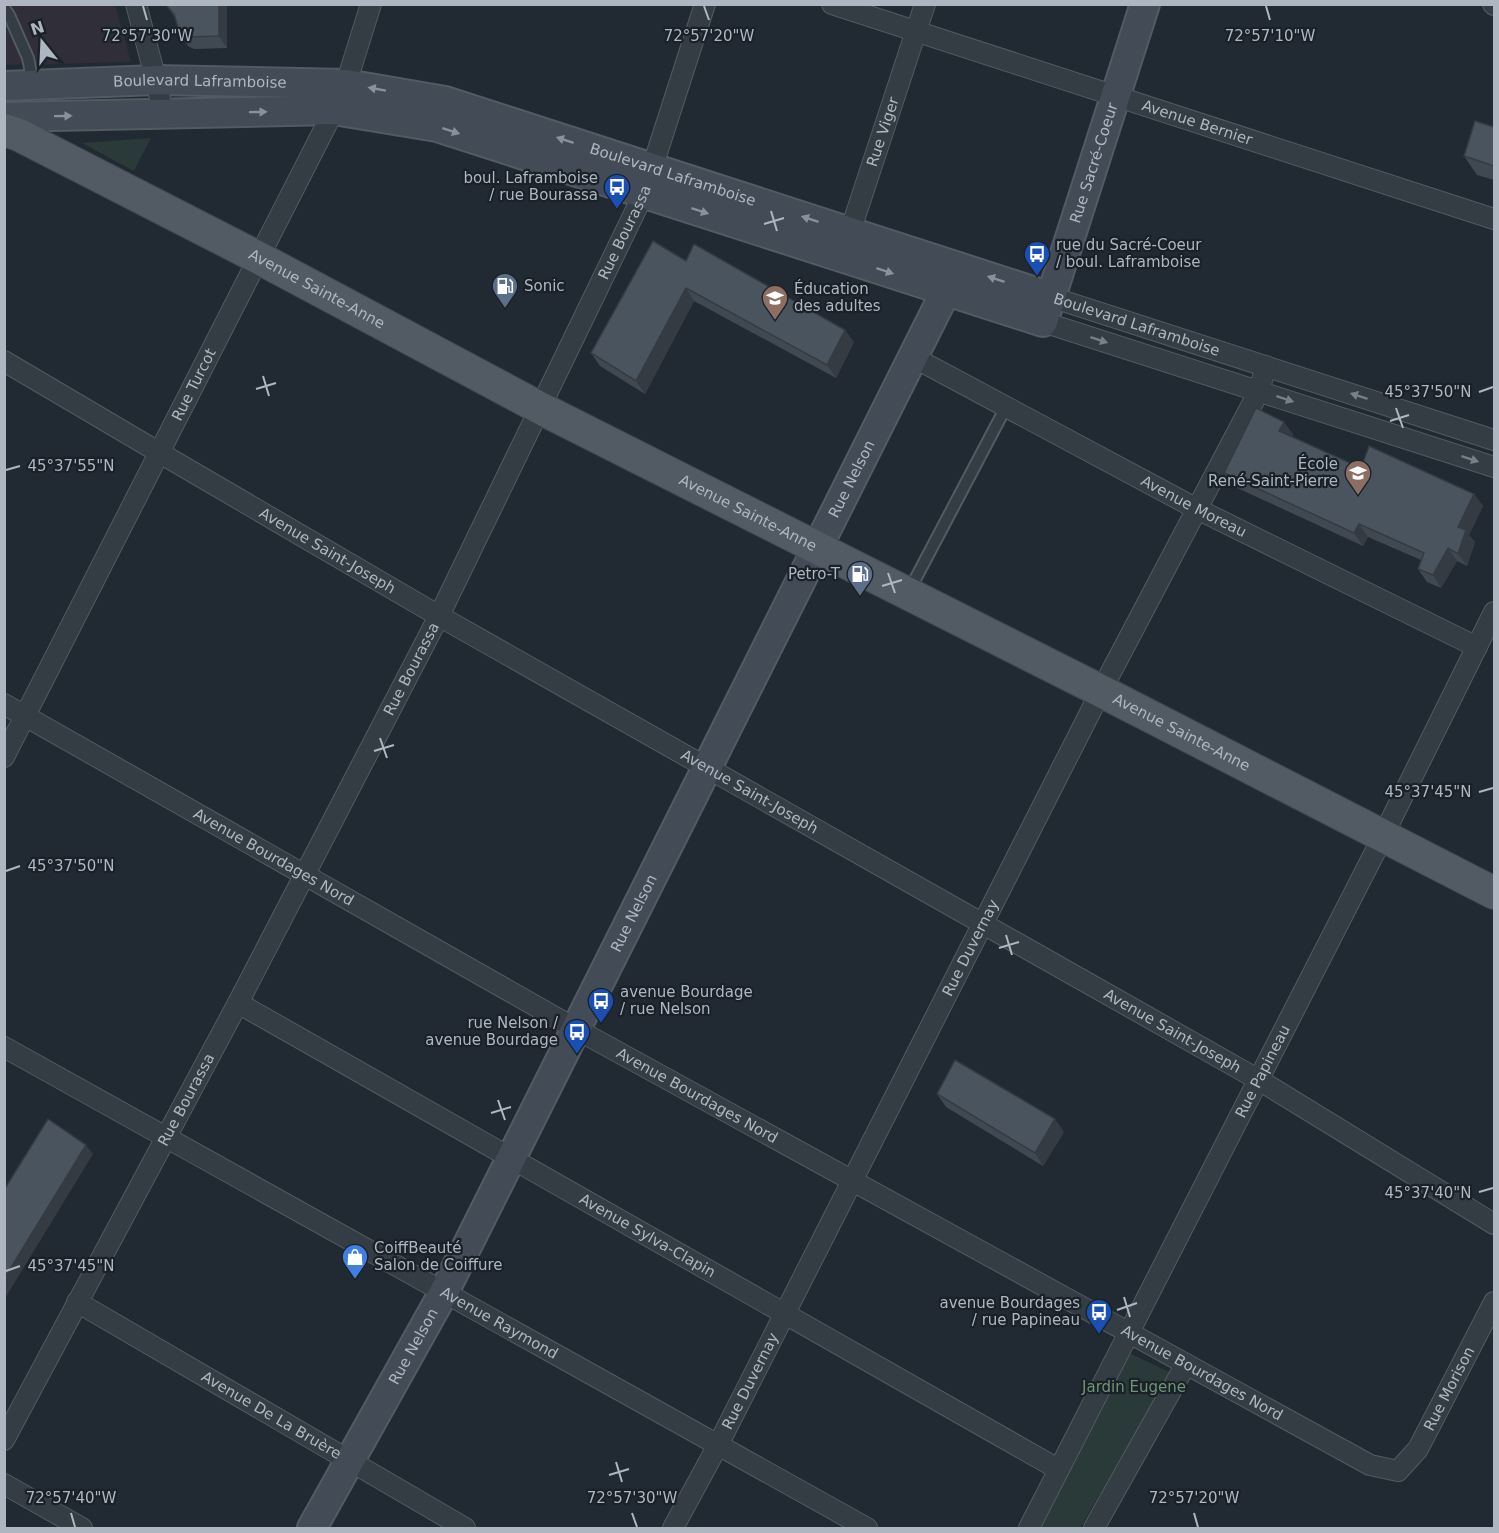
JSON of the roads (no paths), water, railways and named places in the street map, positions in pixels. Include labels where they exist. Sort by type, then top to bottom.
[{"type":"main road","name":"Avenue Sainte-Anne","points":[[4,130],[20,135],[259,258],[540,408],[1494,893]]},
{"type":"street","points":[[136,4],[163,114]]},
{"type":"street","name":"Rue Turcot","points":[[4,757],[334,110],[346,84],[371,4]]},
{"type":"street","name":"Rue Bourassa","points":[[4,1440],[238,1003],[439,616],[648,181],[705,4]]},
{"type":"street","name":"Avenue Bernier","points":[[832,4],[1494,219]]},
{"type":"street","name":"Rue Viger","points":[[846,245],[925,4]]},
{"type":"street","name":"Rue Sacré-Coeur","points":[[1047,309],[1145,4]]},
{"type":"street","name":"Boulevard Laframboise","points":[[4,86],[156,80],[346,84],[445,101],[648,181]]},
{"type":"street","name":"Boulevard Laframboise","points":[[4,117],[334,110],[437,127],[648,181],[1047,309],[1266,366],[1494,440]]},
{"type":"street","name":"Rue Nelson","points":[[312,1528],[444,1292],[952,279]]},
{"type":"street","name":"Boulevard Laframboise","points":[[1047,309],[1258,391],[1494,467]]},
{"type":"street","name":"Avenue Moreau","points":[[913,357],[1197,509],[1477,647]]},
{"type":"street","name":"Avenue Saint-Joseph","points":[[4,361],[439,616],[1259,1080],[1494,1224]]},
{"type":"street","name":"Rue Duvernay","points":[[673,1528],[786,1314],[1101,692],[1258,391],[1266,366]]},
{"type":"street","name":"Rue Papineau","points":[[1029,1528],[1383,836],[1494,612]]},
{"type":"street","name":"Avenue Bourdages Nord","points":[[4,705],[576,1029],[1128,1333],[1370,1465],[1398,1471]]},
{"type":"street","name":"Avenue Sylva-Clapin","points":[[238,1003],[1058,1469]]},
{"type":"street","name":"Avenue Raymond","points":[[4,1047],[867,1528]]},
{"type":"street","name":"Avenue De La Bruère","points":[[77,1302],[465,1528]]},
{"type":"street","name":"Rue Morison","points":[[1398,1471],[1418,1449],[1494,1302]]},
{"type":"street","points":[[1094,1528],[1186,1364]]},
{"type":"street","points":[[4,1484],[82,1528]]},
{"type":"lane","points":[[4,8],[28,58],[33,85]]},
{"type":"lane","points":[[908,594],[1006,407]]},
{"type":"place","name":"boul. Laframboise / rue Bourassa","points":[[617,210]]},
{"type":"place","name":"rue du Sacré-Coeur / boul. Laframboise","points":[[1037,277]]},
{"type":"place","name":"Sonic","points":[[505,309]]},
{"type":"place","name":"Éducation des adultes","points":[[775,321]]},
{"type":"place","name":"École René-Saint-Pierre","points":[[1358,496]]},
{"type":"place","name":"Petro-T","points":[[860,597]]},
{"type":"place","name":"avenue Bourdage / rue Nelson","points":[[601,1024]]},
{"type":"place","name":"rue Nelson / avenue Bourdage","points":[[577,1055]]},
{"type":"place","name":"CoiffBeauté Salon de Coiffure","points":[[355,1280]]},
{"type":"place","name":"avenue Bourdages / rue Papineau","points":[[1099,1335]]},
{"type":"park label","name":"Jardin Eugene","points":[[1134,1387]]}]
